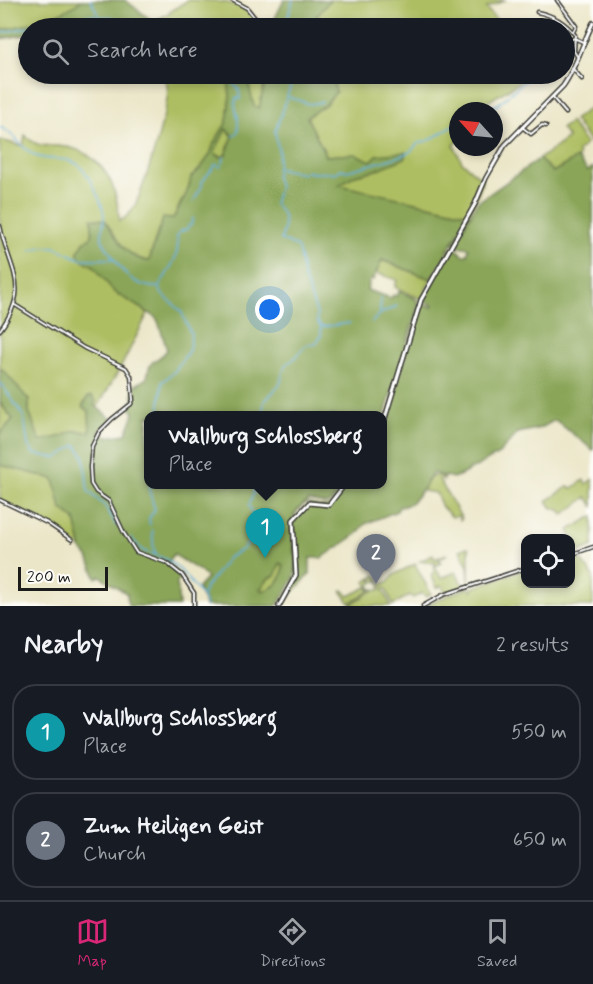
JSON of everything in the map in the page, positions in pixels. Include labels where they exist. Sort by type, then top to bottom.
[{"type":"street","points":[[232,0],[247,8],[255,18]]},
{"type":"street","points":[[556,0],[570,18]]},
{"type":"street","points":[[537,12],[554,18]]},
{"type":"street","points":[[575,63],[593,23]]},
{"type":"street","points":[[575,38],[583,42]]},
{"type":"street","points":[[575,53],[577,57]]},
{"type":"street","points":[[575,71],[581,77]]},
{"type":"street","points":[[387,412],[421,300],[470,215],[501,151],[564,84]]},
{"type":"street","points":[[552,97],[566,113]]},
{"type":"street","points":[[522,127],[531,134],[540,126],[546,126]]},
{"type":"street","points":[[0,226],[16,277],[15,305],[0,330]]},
{"type":"street","points":[[15,305],[84,348],[126,368],[131,376],[132,404],[99,432],[92,446],[90,467],[92,484],[96,492],[109,501],[136,552],[172,565],[182,575],[194,593],[194,606]]},
{"type":"street","points":[[279,606],[296,571],[292,520],[309,503],[323,506],[331,504],[342,489]]},
{"type":"street","points":[[0,500],[47,523],[72,540]]},
{"type":"street","points":[[575,553],[593,547]]},
{"type":"street","points":[[423,606],[443,595],[521,569]]},
{"type":"green space","points":[[10,0],[82,0],[63,12],[47,18],[18,18],[18,26],[0,30],[0,3]]},
{"type":"green space","points":[[82,0],[125,0],[149,18],[47,18]]},
{"type":"green space","points":[[188,0],[210,0],[240,7],[254,18],[161,18]]},
{"type":"green space","points":[[284,0],[330,0],[316,18],[275,18]]},
{"type":"green space","points":[[330,0],[506,0],[486,8],[495,18],[316,17]]},
{"type":"green space","points":[[18,26],[18,36],[0,39],[0,30]]},
{"type":"green space","points":[[228,84],[230,95],[227,122],[214,143],[210,155],[191,177],[190,190],[173,219],[158,230],[149,261],[134,256],[92,219],[92,236],[84,242],[82,260],[94,266],[115,292],[148,313],[97,408],[88,397],[83,406],[89,411],[90,432],[73,431],[63,436],[40,441],[29,412],[29,400],[0,370],[0,140],[23,146],[25,135],[37,144],[69,147],[95,160],[112,184],[120,221],[135,205],[144,181],[161,125],[167,85]]},
{"type":"green space","points":[[228,84],[248,84],[254,106],[259,108],[265,84],[334,84],[336,92],[326,104],[307,117],[326,156],[355,154],[371,161],[377,155],[405,152],[405,158],[376,170],[355,175],[339,185],[469,214],[431,279],[382,260],[373,280],[370,280],[367,290],[391,298],[393,295],[397,296],[399,291],[419,302],[386,411],[144,411],[144,489],[341,489],[330,503],[309,501],[299,508],[294,516],[291,534],[295,573],[277,606],[205,606],[198,588],[207,578],[173,554],[168,564],[182,578],[177,582],[179,606],[128,606],[127,594],[100,576],[96,578],[88,557],[82,550],[75,520],[61,508],[54,479],[0,465],[0,434],[13,419],[0,403],[0,370],[2,369],[29,400],[29,412],[40,441],[63,436],[73,431],[90,432],[89,411],[82,407],[88,397],[92,396],[96,401],[94,405],[112,419],[99,432],[105,437],[126,434],[134,414],[129,408],[133,400],[133,387],[147,378],[152,363],[167,350],[158,321],[154,316],[114,292],[94,266],[82,260],[77,253],[84,242],[92,236],[92,218],[105,220],[128,252],[141,260],[149,261],[163,218],[173,219],[191,177],[210,155],[214,143],[227,122],[230,95]],"holes":[[[226,129],[233,136],[226,155],[221,157],[215,154]],[[280,563],[283,565],[278,582],[262,591],[260,589],[269,578],[275,576]]]},
{"type":"green space","points":[[248,84],[265,84],[259,109],[254,107]]},
{"type":"green space","points":[[334,84],[516,84],[487,102],[449,102],[449,156],[459,156],[462,162],[483,180],[469,214],[338,185],[355,175],[376,170],[366,159],[354,155],[327,156],[306,117],[326,104],[336,92]]},
{"type":"green space","points":[[593,105],[593,144],[592,145],[574,120]]},
{"type":"green space","points":[[570,122],[586,144],[578,151],[577,158],[553,172],[539,159],[568,138],[561,129]]},
{"type":"green space","points":[[226,129],[233,136],[224,157],[215,154],[215,151]]},
{"type":"green space","points":[[577,158],[588,171],[593,167],[593,450],[555,420],[541,428],[518,433],[499,454],[461,475],[453,478],[433,473],[410,503],[365,524],[357,534],[322,558],[310,558],[310,574],[280,606],[293,586],[297,574],[293,524],[295,519],[309,504],[331,506],[344,489],[387,489],[387,418],[418,312],[422,303],[432,307],[433,305],[423,300],[451,249],[467,255],[469,248],[453,245],[478,202],[539,159],[553,172]]},
{"type":"green space","points":[[381,260],[431,279],[421,299],[395,287],[397,280],[376,273]]},
{"type":"green space","points":[[0,403],[13,419],[0,434]]},
{"type":"green space","points":[[0,465],[54,479],[61,508],[75,520],[82,550],[59,530],[0,500]]},
{"type":"green space","points":[[436,475],[445,477],[444,480],[439,479],[462,519],[460,520],[458,516],[452,517],[442,507],[436,493],[423,491],[430,478]]},
{"type":"green space","points":[[593,479],[593,506],[587,497],[563,515],[560,510],[552,508],[547,501],[569,486],[571,489],[584,480],[586,484]]},
{"type":"green space","points":[[593,516],[593,546],[576,553],[575,534],[570,534],[569,530]]},
{"type":"green space","points":[[469,548],[469,585],[468,566],[460,550]]},
{"type":"green space","points":[[447,554],[439,559],[441,563],[435,566],[441,578],[456,572],[464,587],[469,586],[445,593],[442,585],[437,588],[431,575],[434,572],[435,563],[420,561],[433,555],[435,559]]},
{"type":"green space","points":[[575,555],[593,576],[593,606],[425,606],[469,588],[472,591],[472,588],[521,570],[521,588],[575,588]]},
{"type":"green space","points":[[280,563],[283,565],[283,570],[280,578],[270,588],[261,591],[260,589],[269,578],[275,575]]},
{"type":"green space","points":[[415,564],[431,594],[426,597],[422,593],[413,598],[410,595],[393,605],[386,589],[380,588],[378,580],[375,582],[371,580],[373,583],[369,585],[372,589],[376,589],[371,590],[365,582],[376,575],[382,584],[388,582],[395,574]]},
{"type":"green space","points":[[367,587],[370,591],[350,603],[341,591],[343,590],[349,596]]},
{"type":"green space","points":[[383,589],[391,606],[353,606],[351,604],[372,591]]},
{"type":"waterway","points":[[91,0],[99,17],[113,18]]},
{"type":"waterway","points":[[288,18],[293,0]]},
{"type":"waterway","points":[[76,18],[91,15],[99,17]]},
{"type":"waterway","points":[[0,33],[18,29]]},
{"type":"waterway","points":[[233,136],[238,132],[235,106],[236,98],[240,99],[239,90],[234,84]]},
{"type":"waterway","points":[[263,411],[264,402],[280,384],[285,365],[294,359],[306,345],[316,344],[321,336],[321,327],[317,321],[317,314],[304,278],[299,252],[297,247],[281,240],[284,220],[274,204],[279,187],[276,177],[279,153],[275,132],[291,84]]},
{"type":"waterway","points":[[500,102],[521,84]]},
{"type":"waterway","points":[[288,97],[310,104],[322,102]]},
{"type":"waterway","points":[[0,127],[36,156],[70,161],[80,166],[91,182],[101,205],[104,216],[102,239],[113,258],[129,277],[143,285],[159,287]]},
{"type":"waterway","points":[[277,168],[303,174],[306,171],[335,173],[342,169],[346,171],[355,169],[401,156],[411,151],[417,144],[430,140],[449,128]]},
{"type":"waterway","points":[[193,202],[202,182],[216,164],[220,167],[224,157]]},
{"type":"waterway","points":[[159,411],[162,382],[175,371],[189,350],[191,334],[181,311],[162,294],[159,287],[175,257],[179,232],[187,229],[193,218]]},
{"type":"waterway","points":[[30,251],[41,247],[55,247],[80,259],[113,259]]},
{"type":"waterway","points":[[380,312],[381,298]]},
{"type":"waterway","points":[[372,322],[380,314],[397,306]]},
{"type":"waterway","points":[[321,327],[350,323]]},
{"type":"waterway","points":[[0,382],[24,417],[28,445],[34,454],[57,458],[76,445],[84,456],[88,491],[105,506],[117,526]]},
{"type":"waterway","points":[[149,489],[155,510],[149,518],[150,525]]},
{"type":"waterway","points":[[206,606],[202,596],[205,588],[229,557],[243,549],[251,539],[250,521],[253,515],[249,505],[254,489]]},
{"type":"waterway","points":[[152,530],[154,551],[157,556],[177,567],[202,596]]},
{"type":"waterway","points":[[131,538],[143,551],[156,555]]},
{"type":"place","name":"Wallburg Schlossberg","points":[[265,558]]},
{"type":"place","name":"Zum Heiligen Geist","points":[[376,584]]}]
